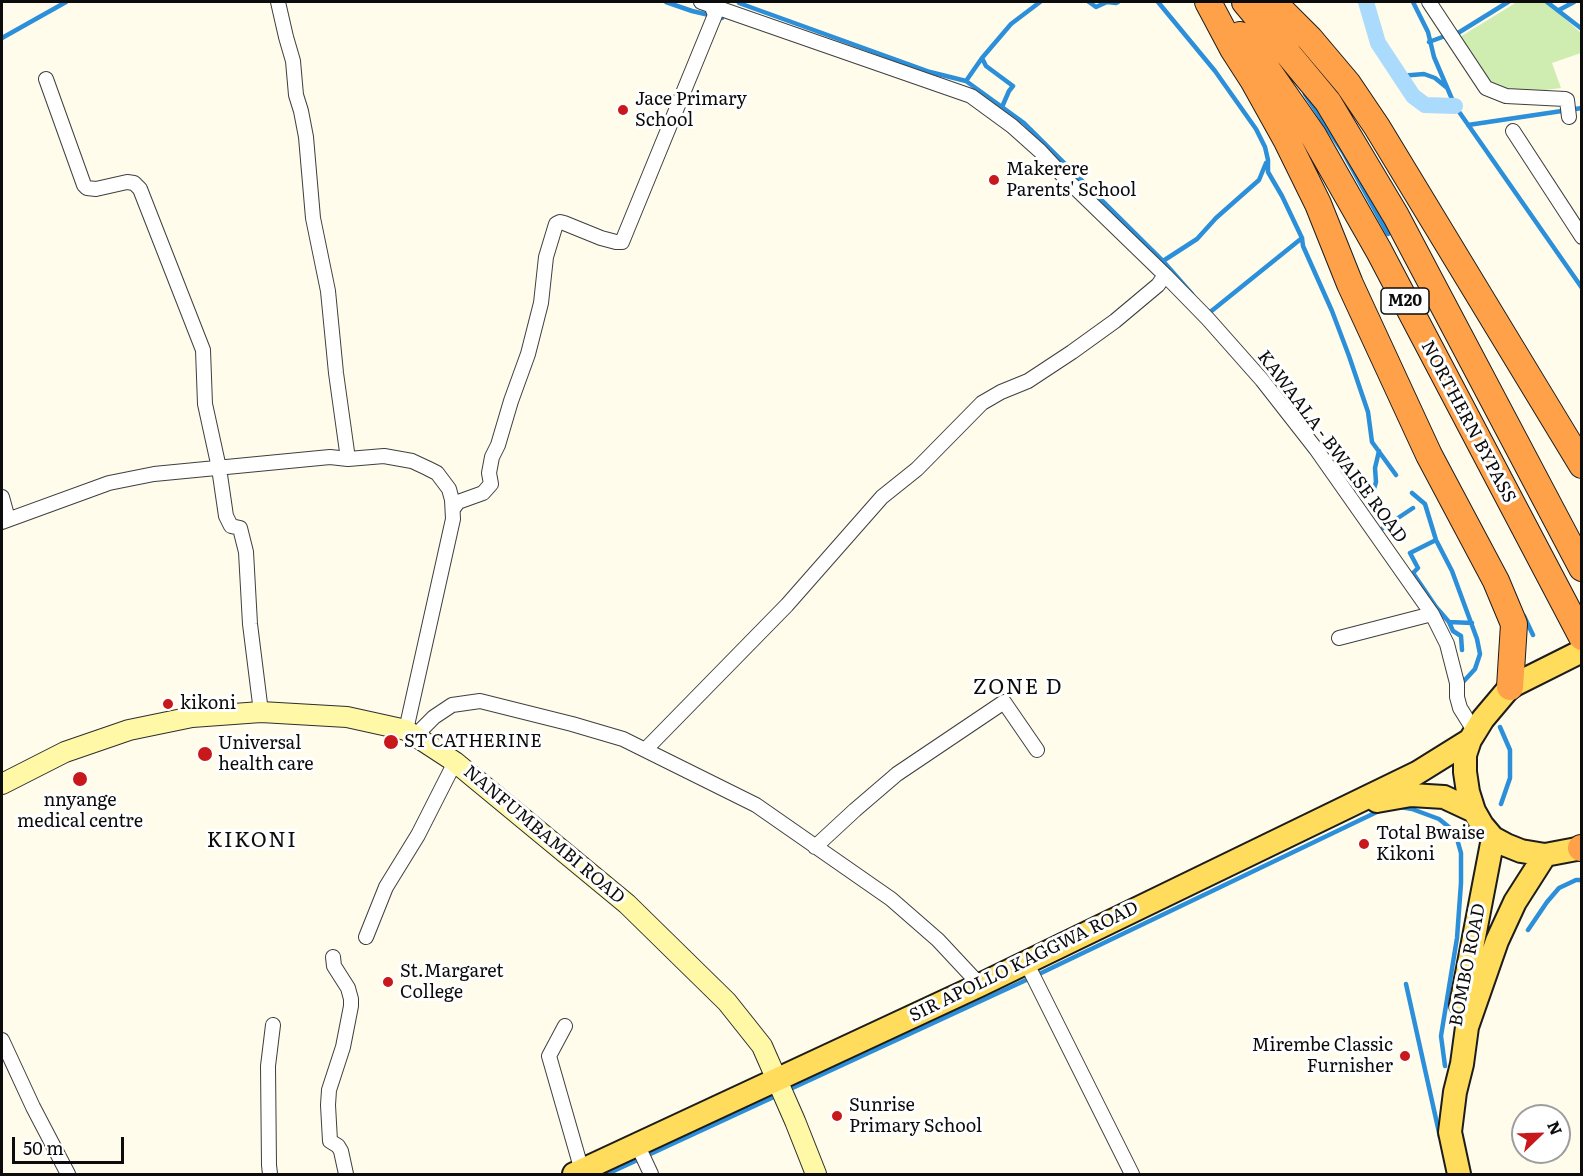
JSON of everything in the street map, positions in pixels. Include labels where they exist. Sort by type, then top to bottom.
[{"type":"highway","name":"NORTHERN BYPASS","points":[[1209,2],[1255,52],[1313,135],[1379,251],[1576,628]]},
{"type":"highway","points":[[1209,2],[1233,50],[1253,80],[1298,162],[1318,204],[1350,284],[1429,455],[1496,581],[1514,624],[1510,687]]},
{"type":"highway","name":"NORTHERN BYPASS","points":[[1245,2],[1328,102],[1384,197],[1581,568]]},
{"type":"highway","points":[[1273,2],[1310,39],[1348,84],[1377,127],[1581,465]]},
{"type":"main road","points":[[1581,651],[1510,687],[1483,719],[1472,736],[1465,755],[1468,792],[1474,811],[1493,838],[1514,848],[1545,855],[1581,848]]},
{"type":"main road","name":"SIR APOLLO KAGGWA ROAD","points":[[578,1173],[980,985],[1417,773],[1472,736]]},
{"type":"main road","points":[[1348,806],[1411,795],[1444,797],[1474,811]]},
{"type":"main road","name":"BOMBO ROAD","points":[[1455,1092],[1452,1077],[1452,1043],[1493,838]]},
{"type":"main road","name":"BOMBO ROAD","points":[[1459,1174],[1450,1132],[1467,1027],[1497,941],[1515,902],[1545,855]]},
{"type":"street","points":[[279,2],[293,61],[296,95],[306,137],[313,218],[328,291],[348,459]]},
{"type":"street","points":[[1429,2],[1486,88],[1506,96],[1567,100],[1569,117]]},
{"type":"street","points":[[453,509],[458,502],[483,493],[491,484],[489,473],[492,457],[528,354],[540,309],[546,257],[556,224],[564,223],[616,243],[622,242],[715,15],[706,3]]},
{"type":"street","name":"KAWAALA - BWAISE ROAD","points":[[706,3],[971,96],[1012,126],[1040,151],[1066,180],[1208,319],[1262,380],[1289,415],[1432,614],[1447,644],[1457,683],[1457,697],[1472,736]]},
{"type":"street","points":[[46,79],[84,185],[87,188],[96,189],[127,182],[134,183],[140,189],[203,350],[205,404],[219,468],[226,516],[231,526],[240,528],[246,552],[250,624],[261,712]]},
{"type":"street","points":[[1513,131],[1581,237]]},
{"type":"street","points":[[645,750],[787,605],[882,497],[917,470],[982,403],[1028,381],[1072,352],[1115,321],[1158,285],[1165,275]]},
{"type":"street","points":[[2,497],[5,521],[109,483],[154,474],[311,458],[348,459],[384,456],[399,458],[437,473],[449,489],[453,519],[410,733]]},
{"type":"street","points":[[1339,638],[1432,614]]},
{"type":"street","points":[[410,733],[452,705],[480,701],[623,739],[756,805],[891,899],[938,940],[980,985]]},
{"type":"street","points":[[815,847],[897,774],[1004,702],[1037,750]]},
{"type":"street","name":"NANFUMBAMBI ROAD","points":[[2,784],[65,753],[129,730],[192,717],[261,712],[346,717],[410,733],[455,762],[627,904],[727,1002],[762,1046],[816,1174]]},
{"type":"street","points":[[366,937],[386,887],[418,835],[455,762]]},
{"type":"street","points":[[333,957],[334,966],[348,988],[351,999],[343,1047],[329,1090],[328,1105],[330,1141],[341,1151],[346,1174]]},
{"type":"street","points":[[1026,962],[1132,1174]]},
{"type":"street","points":[[270,1174],[268,1066],[273,1025]]},
{"type":"street","points":[[565,1026],[549,1056],[578,1173]]},
{"type":"street","points":[[2,1040],[68,1174]]},
{"type":"street","points":[[637,1144],[651,1174]]},
{"type":"green space","points":[[1517,2],[1547,2],[1581,33],[1581,53],[1552,63],[1561,88],[1506,95],[1489,85],[1460,37]]},
{"type":"waterway","points":[[2,38],[66,2]]},
{"type":"waterway","points":[[666,2],[722,18]]},
{"type":"waterway","points":[[740,2],[930,72],[966,81],[1024,123],[1163,261],[1192,294]]},
{"type":"waterway","points":[[966,81],[1011,24],[1040,2]]},
{"type":"waterway","points":[[1089,2],[1096,7],[1107,2],[1118,2]]},
{"type":"waterway","points":[[1158,2],[1215,71],[1256,129],[1265,147],[1268,172],[1302,238],[1303,246],[1349,356],[1368,412],[1372,442],[1396,475]]},
{"type":"waterway","points":[[1366,2],[1378,43],[1413,96],[1425,105],[1455,106]]},
{"type":"waterway","points":[[1413,2],[1428,32],[1434,57],[1455,106],[1582,288]]},
{"type":"waterway","points":[[1458,33],[1508,2]]},
{"type":"waterway","points":[[1547,2],[1582,29]]},
{"type":"waterway","points":[[1559,10],[1574,2]]},
{"type":"waterway","points":[[1429,42],[1445,36]]},
{"type":"waterway","points":[[982,58],[986,66],[1013,86],[1002,107]]},
{"type":"waterway","points":[[1400,76],[1424,74],[1435,78],[1446,87]]},
{"type":"waterway","points":[[1305,94],[1343,152],[1388,234]]},
{"type":"waterway","points":[[1468,125],[1582,108]]},
{"type":"waterway","points":[[1163,261],[1197,239],[1216,218],[1259,180],[1266,163]]},
{"type":"waterway","points":[[1208,311],[1209,313],[1302,238]]},
{"type":"waterway","points":[[1373,492],[1379,451]]},
{"type":"waterway","points":[[1412,493],[1425,504],[1436,540],[1452,571],[1477,639],[1480,654],[1475,669],[1464,681]]},
{"type":"waterway","points":[[1380,530],[1413,508]]},
{"type":"waterway","points":[[1436,540],[1410,553],[1418,568],[1413,573],[1449,622],[1472,623]]},
{"type":"waterway","points":[[1524,616],[1533,635]]},
{"type":"waterway","points":[[1449,622],[1453,631],[1461,636],[1462,650]]},
{"type":"waterway","points":[[1500,727],[1510,750],[1510,778],[1501,804]]},
{"type":"waterway","points":[[1400,807],[1439,819],[1455,832],[1461,853],[1457,938],[1441,1036],[1445,1066]]},
{"type":"waterway","points":[[786,1091],[1037,975],[1381,810]]},
{"type":"waterway","points":[[1528,930],[1559,888],[1576,880],[1582,880]]},
{"type":"waterway","points":[[1406,984],[1440,1137]]},
{"type":"waterway","points":[[607,1174],[778,1095]]},
{"type":"place","name":"Jace Primary School","points":[[623,110]]},
{"type":"place","name":"Makerere Parents' School","points":[[994,180]]},
{"type":"place","name":"kikoni","points":[[168,704]]},
{"type":"place","name":"ST CATHERINE","points":[[391,742]]},
{"type":"place","name":"Universal health care","points":[[205,754]]},
{"type":"place","name":"nnyange medical centre","points":[[80,779]]},
{"type":"place","name":"Total Bwaise Kikoni","points":[[1364,844]]},
{"type":"place","name":"St.Margaret College","points":[[388,982]]},
{"type":"place","name":"Mirembe Classic Furnisher","points":[[1405,1056]]},
{"type":"place","name":"Sunrise Primary School","points":[[837,1116]]},
{"type":"district","name":"ZONE D","points":[[1018,688]]},
{"type":"district","name":"KIKONI","points":[[252,841]]}]
